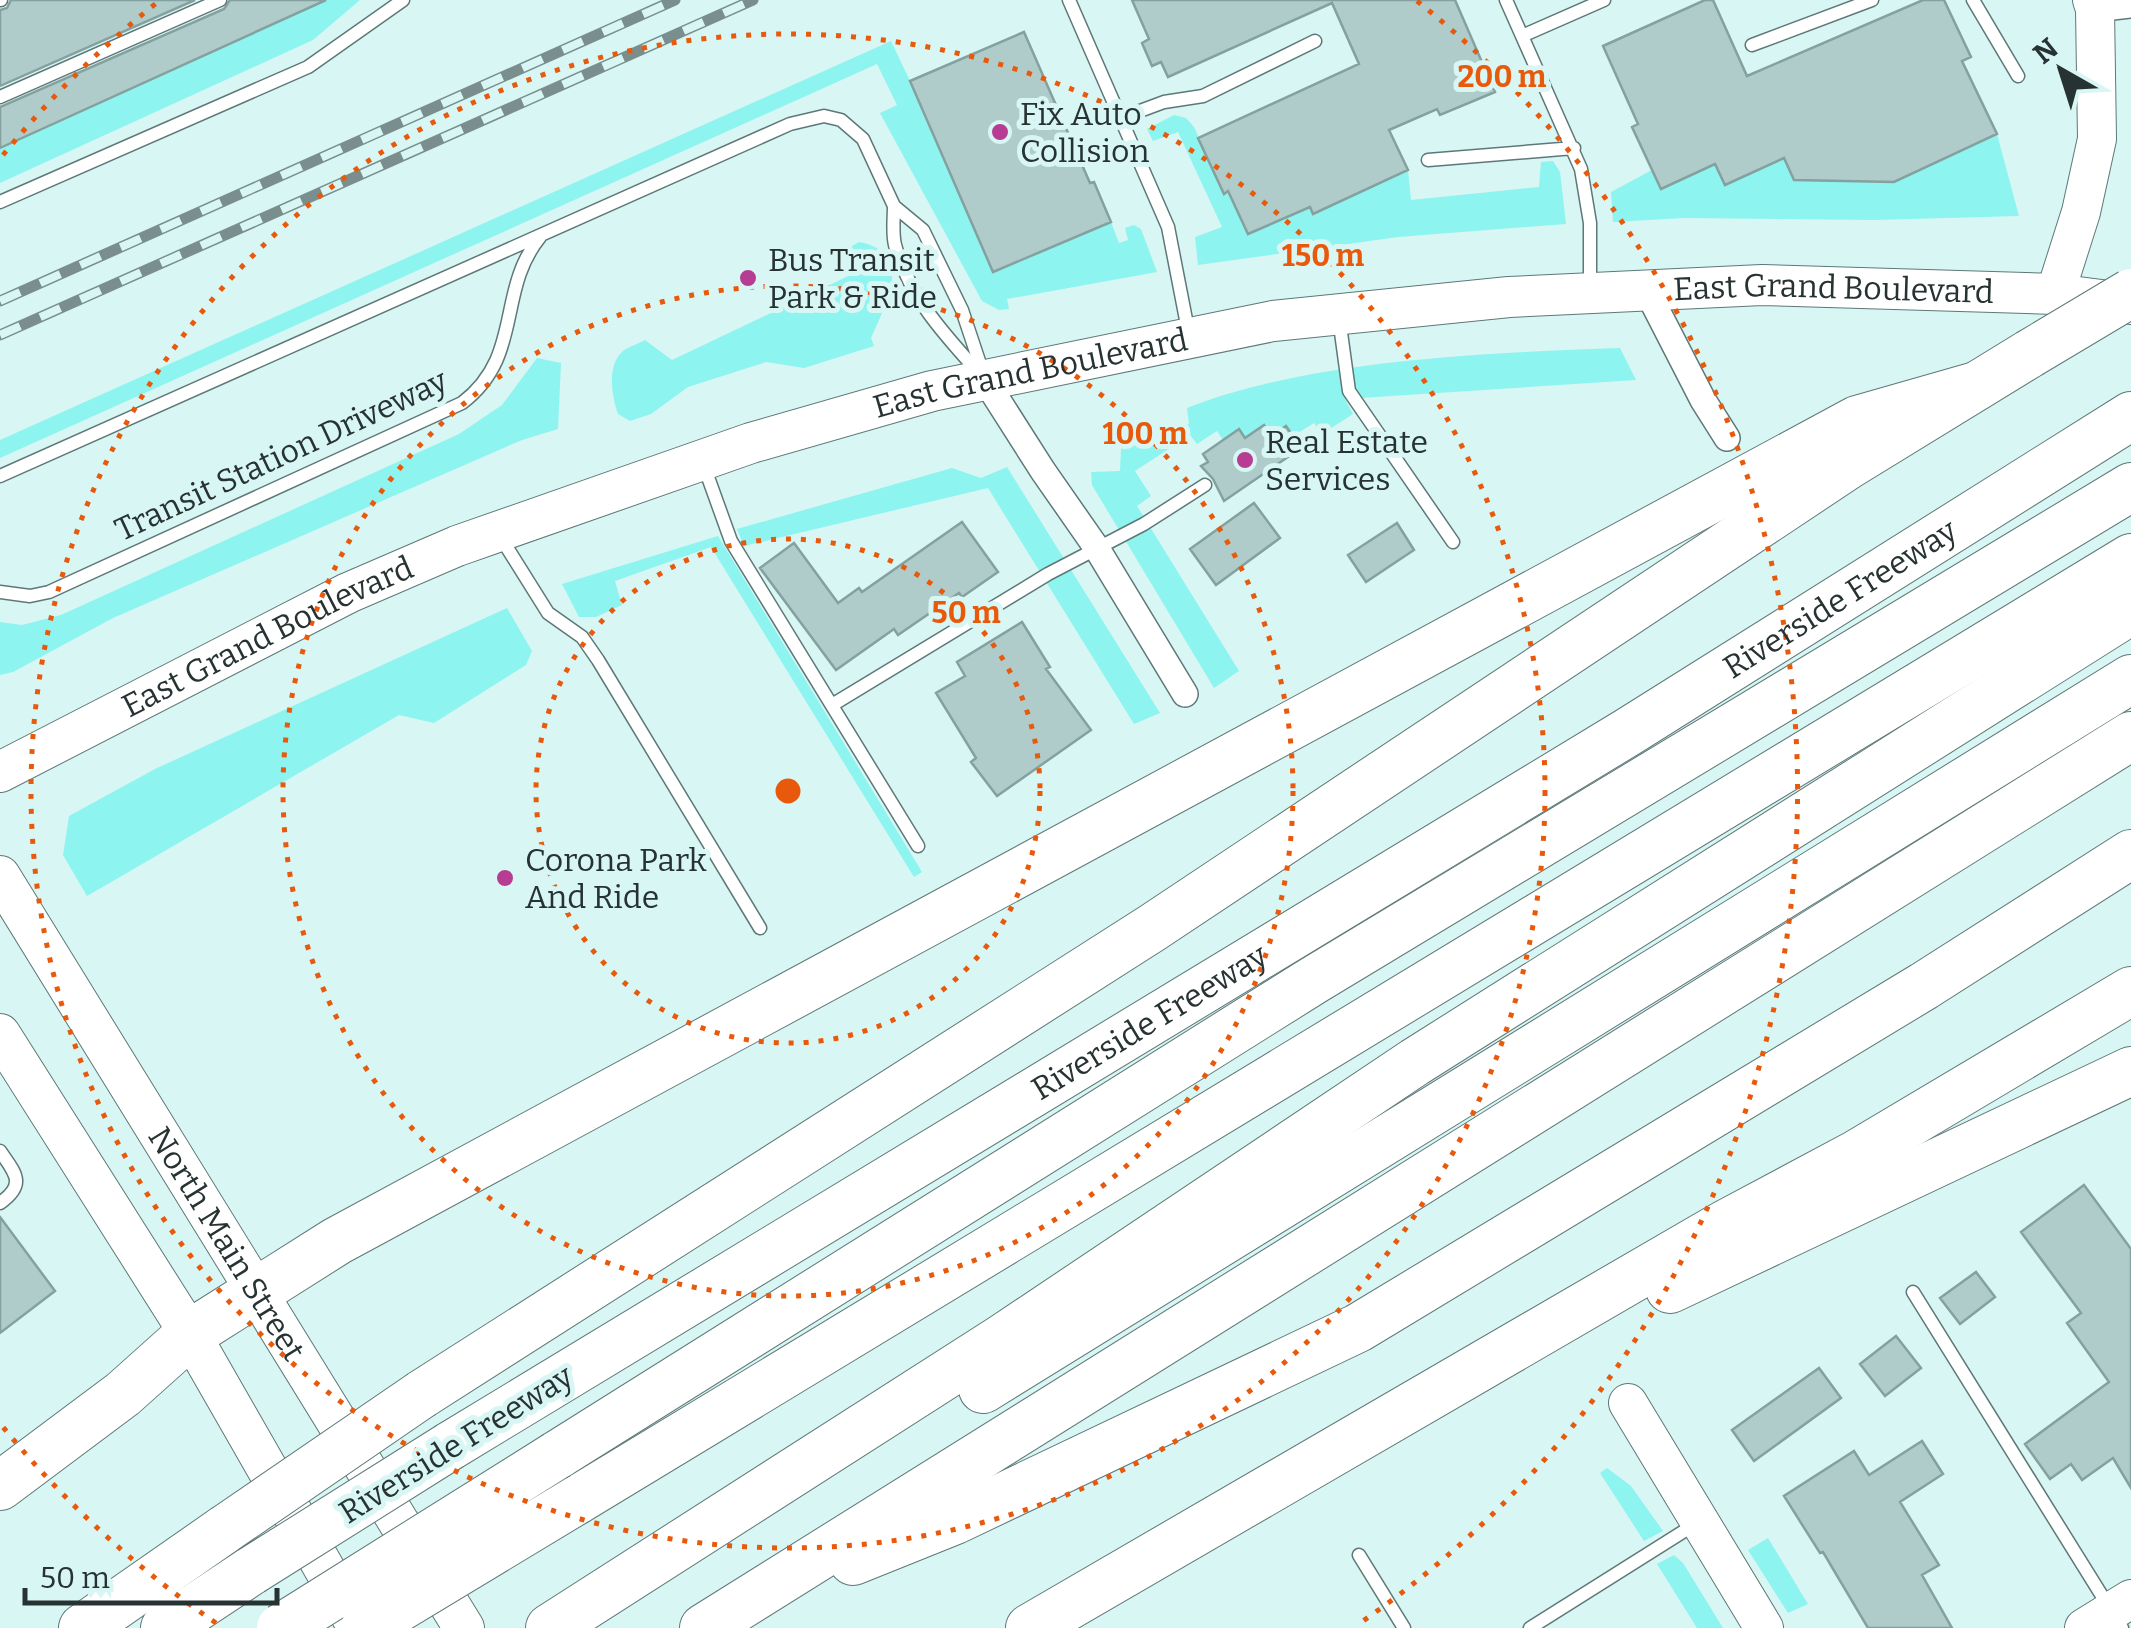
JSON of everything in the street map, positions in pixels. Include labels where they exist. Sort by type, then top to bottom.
[{"type":"highway","points":[[83,1628],[422,1394],[1152,928],[1831,476],[2131,294]]},
{"type":"highway","points":[[0,1486],[124,1394],[190,1334],[336,1241],[1856,420],[1976,386]]},
{"type":"highway","name":"Riverside Freeway","points":[[165,1628],[450,1446],[1628,732],[2131,416]]},
{"type":"highway","points":[[282,1628],[1331,970],[2131,487]]},
{"type":"highway","points":[[1889,704],[1934,656],[2131,538]]},
{"type":"highway","points":[[362,1628],[2131,558]]},
{"type":"highway","points":[[556,1625],[1003,1338],[1414,1062],[2131,610]]},
{"type":"highway","points":[[712,1526],[749,1524],[784,1511],[2131,679]]},
{"type":"highway","points":[[721,1618],[2131,736]]},
{"type":"highway","points":[[721,1618],[955,1520],[1358,1328],[1924,986],[2131,854]]},
{"type":"highway","points":[[1030,1628],[1724,1225],[1857,1154],[2131,990]]},
{"type":"highway","points":[[1337,1448],[2131,1071]]},
{"type":"main road","name":"East Grand Boulevard","points":[[0,772],[348,593],[497,531],[702,460],[896,400],[986,380],[1273,321],[1509,297],[1762,285],[2055,294],[2131,304]]},
{"type":"main road","name":"North Main Street","points":[[0,876],[459,1620]]},
{"type":"main road","points":[[0,1034],[190,1334],[362,1628]]},
{"type":"street","points":[[2055,294],[2081,212],[2097,139],[2106,4]]},
{"type":"street","points":[[1648,291],[1703,400],[1727,438]]},
{"type":"street","points":[[986,380],[1096,547],[1185,694]]},
{"type":"street","points":[[1628,1403],[1764,1628]]},
{"type":"lane","points":[[0,97],[220,0]]},
{"type":"lane","points":[[0,202],[308,68],[403,0]]},
{"type":"lane","points":[[1069,0],[1168,227],[1190,338]]},
{"type":"lane","points":[[1506,0],[1574,148],[1587,195],[1590,293]]},
{"type":"lane","points":[[1522,36],[1604,0]]},
{"type":"lane","points":[[1752,45],[1872,0]]},
{"type":"lane","points":[[1972,0],[2018,76]]},
{"type":"lane","points":[[1121,118],[1164,102],[1202,96],[1315,41]]},
{"type":"lane","points":[[0,476],[790,124],[824,116],[842,120],[863,139],[894,206],[894,242],[928,316],[986,380]]},
{"type":"lane","points":[[1428,160],[1574,148]]},
{"type":"lane","points":[[894,206],[924,230],[962,310],[986,380]]},
{"type":"lane","name":"Transit Station Driveway","points":[[0,592],[30,596],[49,592],[462,403],[476,393],[497,366],[522,265],[541,235]]},
{"type":"lane","points":[[1339,314],[1349,391],[1453,542]]},
{"type":"lane","points":[[702,460],[730,540],[918,846]]},
{"type":"lane","points":[[832,706],[1204,485]]},
{"type":"lane","points":[[497,531],[548,614],[582,638],[598,660],[760,928]]},
{"type":"lane","points":[[0,1151],[15,1173],[16,1183],[14,1192],[0,1203]]},
{"type":"lane","points":[[1913,1292],[2112,1616]]},
{"type":"lane","points":[[1530,1628],[1700,1522]]},
{"type":"lane","points":[[1359,1555],[1404,1628]]},
{"type":"shaded area","points":[[326,0],[360,0],[313,40],[0,183],[0,148]]},
{"type":"shaded area","points":[[891,41],[910,81],[1052,246],[1111,222],[1119,243],[1128,240],[1125,228],[1134,225],[1141,229],[1157,272],[1007,299],[1009,309],[999,310],[982,301],[880,113],[897,105],[877,64],[0,458],[0,440]]},
{"type":"shaded area","points":[[1174,115],[1186,118],[1194,127],[1248,234],[1310,207],[1313,214],[1408,170],[1411,200],[1539,187],[1541,162],[1553,161],[1560,172],[1566,224],[1398,237],[1198,265],[1195,237],[1222,227],[1178,132],[1153,141],[1147,129]]},
{"type":"shaded area","points":[[1997,134],[2019,216],[1613,222],[1611,192],[1652,170],[1661,188],[1715,164],[1725,185],[1784,158],[1795,180],[1894,182]]},
{"type":"shaded area","points":[[859,242],[881,251],[891,267],[892,312],[883,311],[871,338],[874,346],[804,368],[766,362],[688,387],[651,414],[630,421],[618,414],[612,373],[623,351],[645,340],[672,360],[861,270],[842,252]]},
{"type":"shaded area","points":[[1620,348],[1636,380],[1345,399],[1353,414],[1322,434],[1314,423],[1293,436],[1286,426],[1271,436],[1245,438],[1239,429],[1223,440],[1217,431],[1197,444],[1190,435],[1135,471],[1151,496],[1137,506],[1239,671],[1214,688],[1092,485],[1091,472],[1120,471],[1121,448],[1128,438],[1189,424],[1187,408],[1236,392],[1289,379],[1400,362]]},
{"type":"shaded area","points":[[537,358],[561,363],[558,429],[522,440],[113,618],[13,672],[0,675],[0,622],[22,625],[61,615],[459,434],[502,405]]},
{"type":"shaded area","points":[[1007,467],[1160,713],[1134,724],[988,488],[744,546],[737,529],[952,468],[981,478]]},
{"type":"shaded area","points":[[718,536],[922,872],[914,877],[711,547],[615,581],[622,605],[596,617],[579,617],[562,584]]},
{"type":"shaded area","points":[[507,608],[532,651],[526,665],[434,723],[399,715],[87,896],[63,855],[69,816],[155,769]]},
{"type":"shaded area","points":[[1607,1468],[1631,1486],[1663,1531],[1644,1541],[1600,1473]]},
{"type":"shaded area","points":[[1768,1538],[1808,1604],[1788,1613],[1748,1550]]},
{"type":"shaded area","points":[[1674,1555],[1683,1563],[1723,1628],[1697,1628],[1657,1564]]},
{"type":"building","points":[[11,0],[195,0],[0,86],[0,10],[7,8]]},
{"type":"building","points":[[230,0],[326,0],[0,148],[0,107],[224,9]]},
{"type":"building","points":[[1132,0],[1455,0],[1495,92],[1440,115],[1437,109],[1389,130],[1408,170],[1313,214],[1310,207],[1248,234],[1198,138],[1359,64],[1332,3],[1168,77],[1161,62],[1152,66],[1142,43],[1149,39]]},
{"type":"building","points":[[1705,0],[1713,0],[1747,76],[1923,0],[1944,0],[1971,57],[1962,61],[1997,134],[1894,182],[1794,180],[1784,158],[1725,185],[1715,164],[1661,189],[1632,127],[1638,124],[1603,46]]},
{"type":"building","name":"Fix Auto Collision","points":[[1024,32],[1111,222],[993,272],[910,81]]},
{"type":"building","name":"Real Estate Services","points":[[1264,425],[1271,436],[1286,426],[1301,448],[1224,501],[1201,466],[1208,462],[1203,454],[1239,429],[1245,438]]},
{"type":"building","points":[[1254,503],[1280,538],[1216,585],[1190,549]]},
{"type":"building","points":[[962,522],[998,572],[962,597],[959,593],[898,635],[894,629],[836,670],[760,568],[794,543],[838,603],[859,588],[862,592]]},
{"type":"building","points":[[1397,523],[1414,550],[1366,582],[1348,555]]},
{"type":"building","points":[[1022,622],[1050,667],[1046,669],[1091,730],[997,796],[971,762],[976,758],[936,693],[965,676],[957,662]]},
{"type":"building","points":[[2084,1185],[2131,1249],[2131,1488],[2113,1458],[2082,1480],[2071,1464],[2050,1479],[2025,1444],[2109,1382],[2067,1323],[2081,1313],[2021,1232]]},
{"type":"building","points":[[0,1217],[55,1291],[0,1333]]},
{"type":"building","points":[[1976,1272],[1995,1297],[1960,1324],[1940,1298]]},
{"type":"building","points":[[1896,1336],[1921,1368],[1885,1396],[1860,1364]]},
{"type":"building","points":[[1819,1368],[1841,1398],[1754,1461],[1732,1430]]},
{"type":"building","points":[[1922,1441],[1943,1474],[1900,1502],[1939,1565],[1922,1575],[1952,1628],[1868,1628],[1784,1496],[1854,1451],[1869,1475]]},
{"type":"railway","points":[[0,301],[675,0]]},
{"type":"railway","points":[[0,335],[753,0]]},
{"type":"place","name":"Fix Auto Collision","points":[[1000,132]]},
{"type":"place","name":"Bus Transit Park & Ride","points":[[748,278]]},
{"type":"place","name":"Real Estate Services","points":[[1245,460]]},
{"type":"place","name":"Corona Park And Ride","points":[[505,878]]}]
